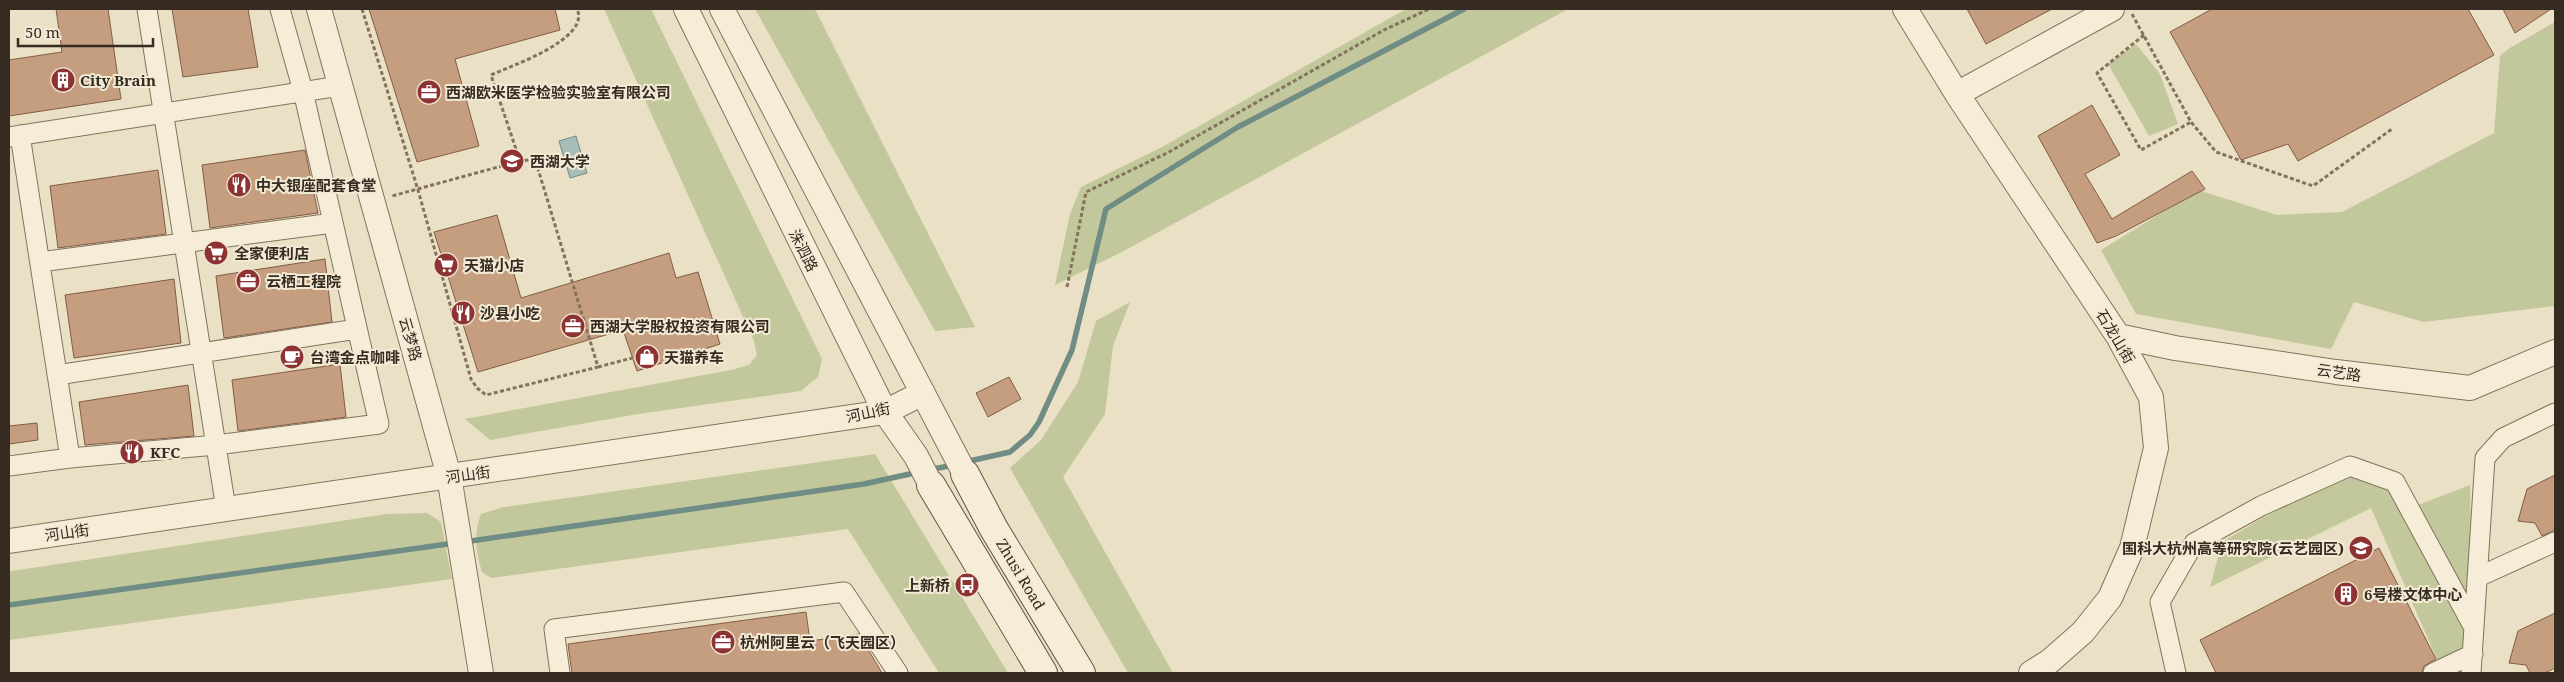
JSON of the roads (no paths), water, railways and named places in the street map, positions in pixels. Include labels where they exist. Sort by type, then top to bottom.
[{"type":"main road","name":"Zhusi Road","points":[[956,455],[994,529],[1081,673]]},
{"type":"main road","points":[[931,485],[1043,673]]},
{"type":"street","points":[[147,9],[226,509]]},
{"type":"street","points":[[9,466],[70,458],[216,445],[380,424],[303,92],[280,9]]},
{"type":"street","name":"云梦路","points":[[319,9],[449,476],[481,673]]},
{"type":"street","name":"洙泗路","points":[[686,9],[885,412],[916,456],[931,485]]},
{"type":"street","points":[[722,9],[956,455]]},
{"type":"street","name":"石龙山街","points":[[1905,9],[1957,94],[2118,336],[2151,397],[2156,448],[2132,548],[2110,598],[2083,632],[2050,661],[2031,673]]},
{"type":"street","points":[[1957,94],[2112,9]]},
{"type":"street","points":[[70,458],[40,262],[14,136],[340,86]]},
{"type":"street","points":[[40,262],[333,223]]},
{"type":"street","points":[[57,375],[358,329]]},
{"type":"street","name":"云艺路","points":[[2118,336],[2176,348],[2326,371],[2470,388],[2555,352]]},
{"type":"street","name":"河山街","points":[[9,541],[885,412],[923,393]]},
{"type":"street","points":[[2471,673],[2485,458],[2503,438],[2555,413]]},
{"type":"street","points":[[2176,673],[2160,602],[2194,543],[2261,506],[2350,466],[2395,482],[2474,628]]},
{"type":"street","points":[[2478,577],[2555,542]]},
{"type":"street","points":[[560,673],[554,629],[844,592],[898,673]]},
{"type":"street","points":[[2433,673],[2472,654]]},
{"type":"water","points":[[576,136],[587,173],[570,178],[559,141]]},
{"type":"waterway","points":[[965,462],[1010,452],[1030,435],[1039,422],[1072,350],[1106,209],[1238,127],[1464,9]]},
{"type":"waterway","points":[[928,470],[954,465]]},
{"type":"waterway","points":[[464,542],[864,484],[919,472]]},
{"type":"waterway","points":[[9,605],[455,543]]},
{"type":"place","name":"City Brain","points":[[63,80]]},
{"type":"place","name":"西湖欧米医学检验实验室有限公司","points":[[429,92]]},
{"type":"place","name":"西湖大学","points":[[512,161]]},
{"type":"place","name":"中大银座配套食堂","points":[[239,185]]},
{"type":"place","name":"全家便利店","points":[[216,253]]},
{"type":"place","name":"天猫小店","points":[[446,265]]},
{"type":"place","name":"云栖工程院","points":[[248,281]]},
{"type":"place","name":"沙县小吃","points":[[463,313]]},
{"type":"place","name":"西湖大学股权投资有限公司","points":[[573,326]]},
{"type":"place","name":"台湾金点咖啡","points":[[292,357]]},
{"type":"place","name":"天猫养车","points":[[647,357]]},
{"type":"place","name":"KFC","points":[[132,452]]},
{"type":"place","name":"国科大杭州高等研究院(云艺园区)","points":[[2361,548]]},
{"type":"place","name":"上新桥","points":[[967,585]]},
{"type":"place","name":"6号楼文体中心","points":[[2346,594]]},
{"type":"place","name":"杭州阿里云（飞天园区）","points":[[723,642]]}]
